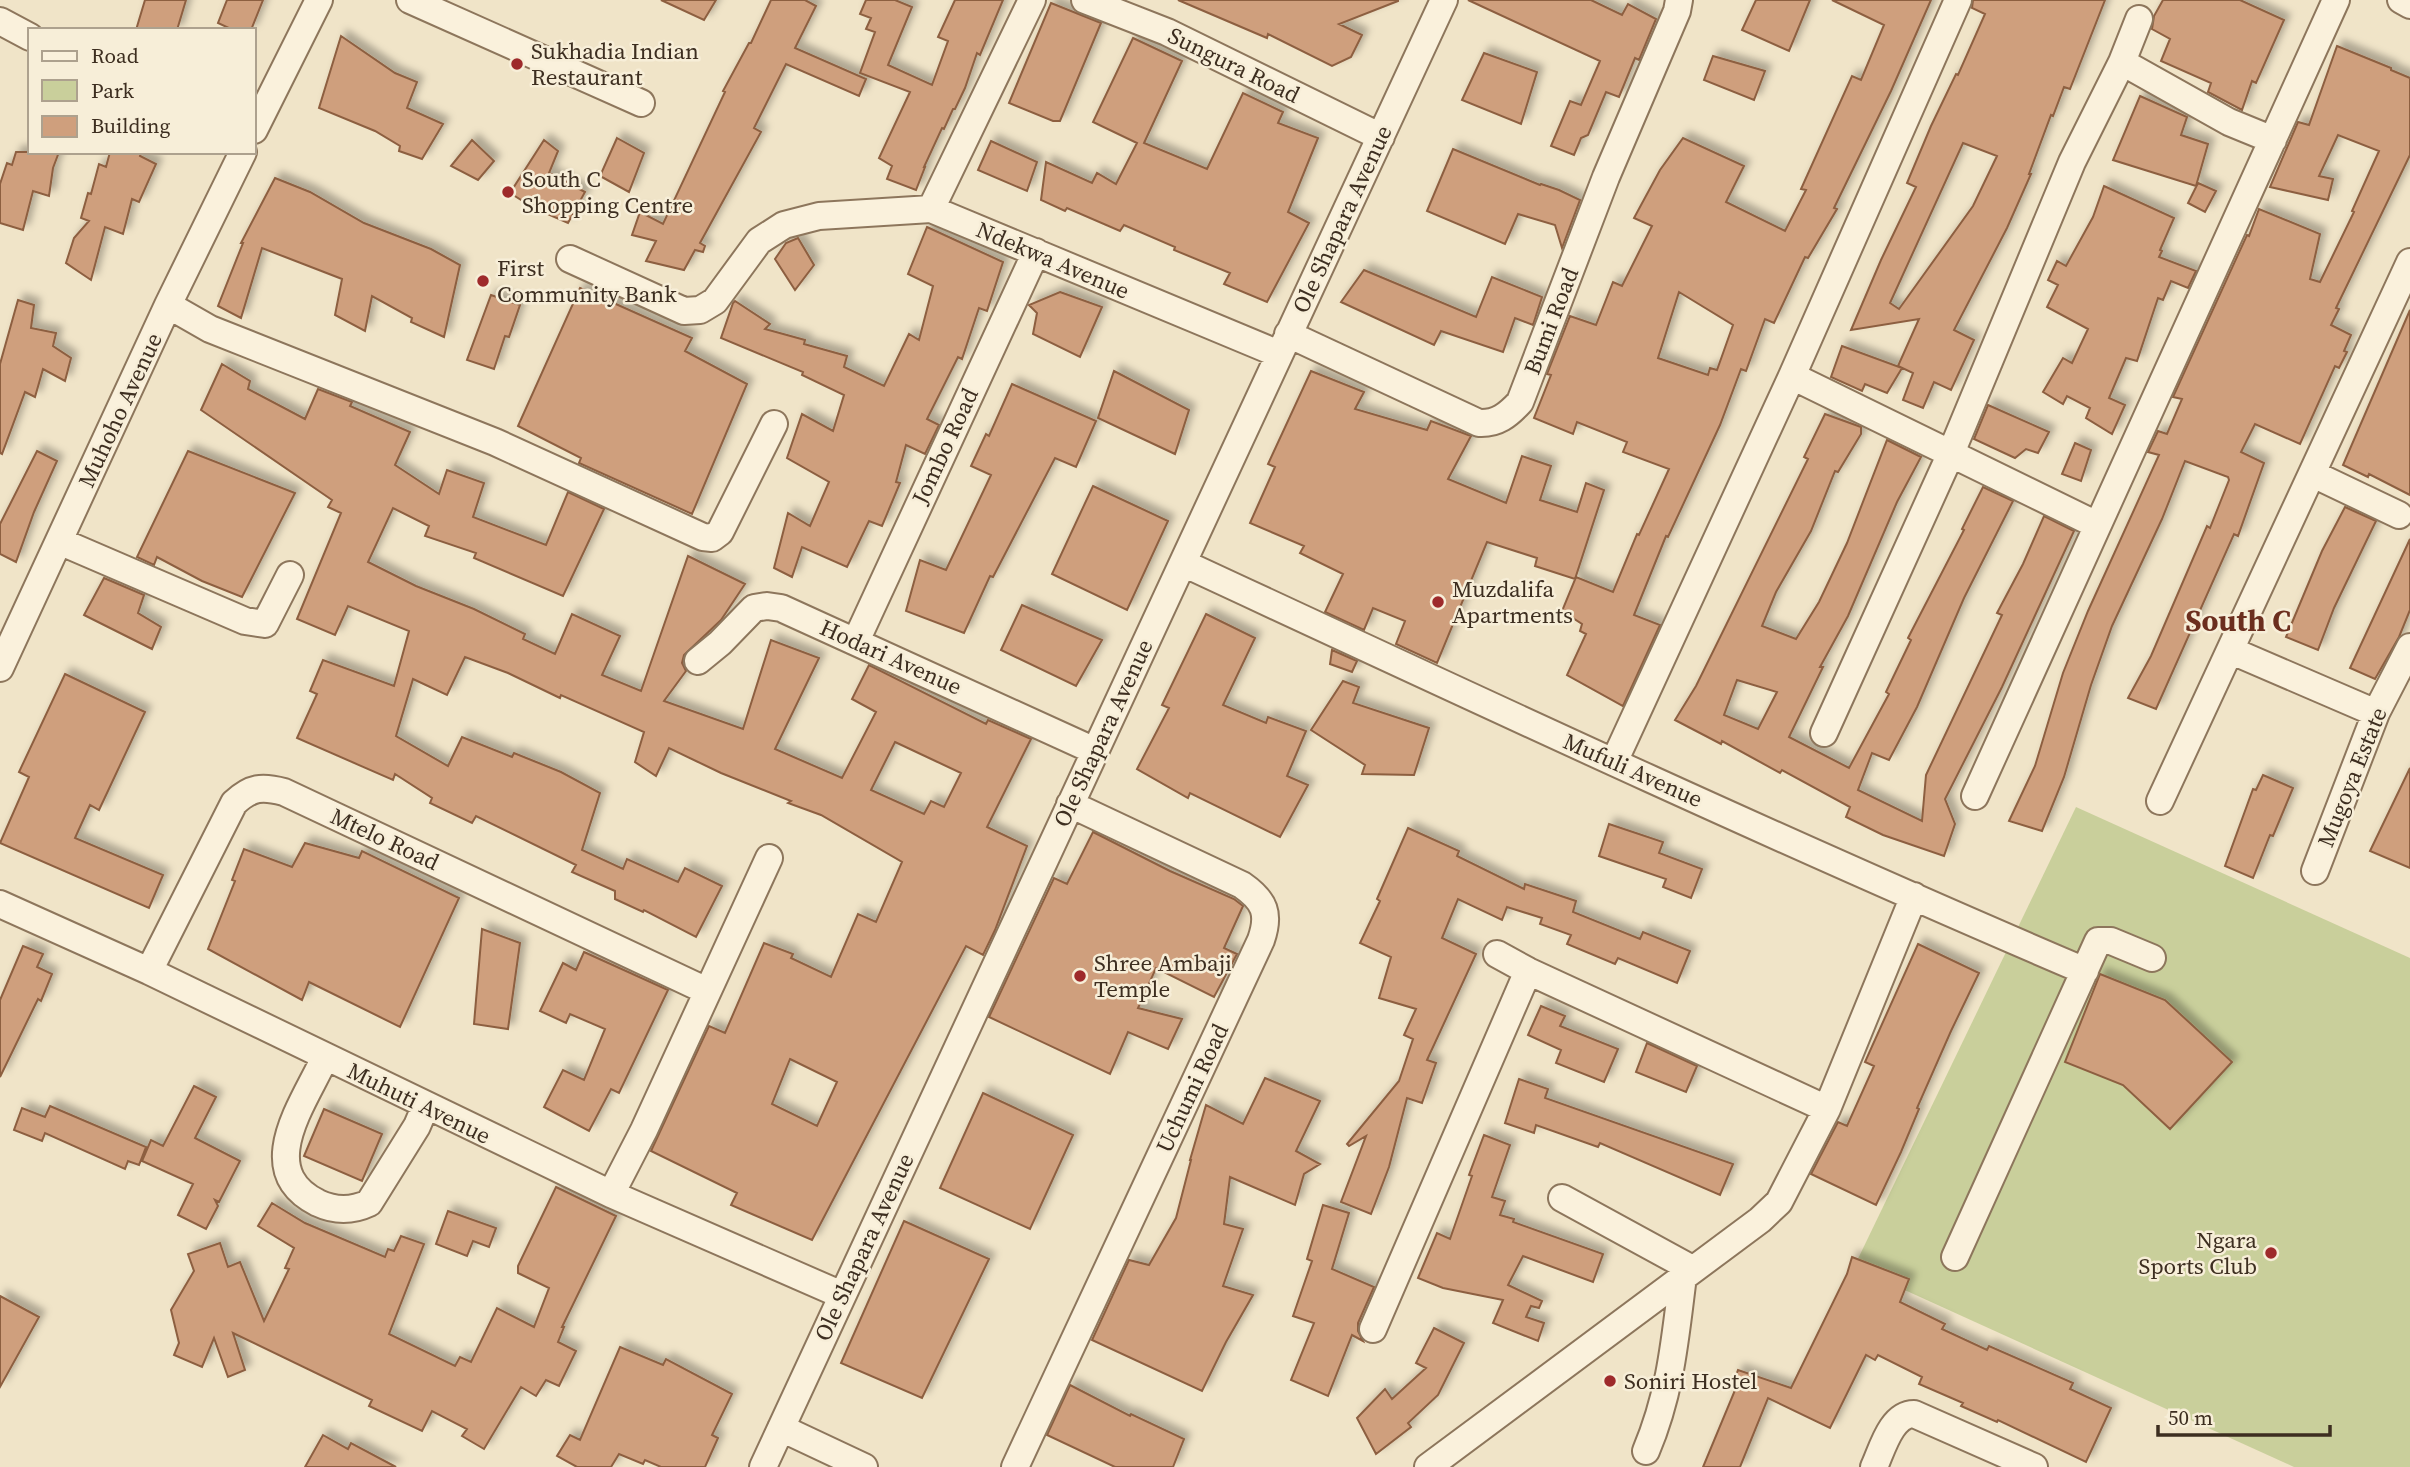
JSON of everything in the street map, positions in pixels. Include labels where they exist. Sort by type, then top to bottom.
[{"type":"street","points":[[256,126],[319,0]]},
{"type":"street","points":[[410,0],[641,103]]},
{"type":"street","points":[[931,209],[1032,0]]},
{"type":"street","name":"Sungura Road","points":[[1085,0],[1141,10],[1167,32],[1381,137]]},
{"type":"street","name":"Ole Shapara Avenue","points":[[762,1467],[1444,0]]},
{"type":"street","name":"Bumi Road","points":[[1283,344],[1479,423],[1489,423],[1507,415],[1520,402],[1606,177],[1677,11],[1679,0]]},
{"type":"street","points":[[1614,762],[1792,376],[1958,0]]},
{"type":"street","points":[[1975,796],[2336,0]]},
{"type":"street","points":[[2400,0],[2410,5]]},
{"type":"street","points":[[1824,733],[1951,453],[2072,162],[2122,62],[2140,19]]},
{"type":"street","points":[[0,21],[28,36]]},
{"type":"street","points":[[2122,62],[2229,122],[2273,140]]},
{"type":"street","name":"Muhoho Avenue","points":[[0,668],[168,305],[242,154]]},
{"type":"street","name":"Ndekwa Avenue","points":[[570,259],[684,311],[700,310],[715,301],[760,241],[784,225],[819,216],[931,209],[1035,252],[1283,344]]},
{"type":"street","name":"Jombo Road","points":[[856,641],[1035,252]]},
{"type":"street","points":[[2160,801],[2313,474],[2403,297],[2410,262]]},
{"type":"street","points":[[168,305],[210,328],[515,450],[703,537],[712,538],[720,532],[774,424]]},
{"type":"street","points":[[1792,376],[2097,525]]},
{"type":"street","points":[[2313,474],[2399,515]]},
{"type":"street","points":[[59,541],[245,621],[265,624],[290,575]]},
{"type":"street","name":"Mufuli Avenue","points":[[1183,563],[1614,762],[2085,971]]},
{"type":"street","name":"Hodari Avenue","points":[[698,661],[754,608],[781,608],[1095,751]]},
{"type":"street","name":"Mugoya Estate","points":[[2315,871],[2376,713],[2410,647]]},
{"type":"street","points":[[2232,651],[2376,713]]},
{"type":"street","name":"Mtelo Road","points":[[149,971],[234,803],[248,791],[267,787],[284,792],[707,991]]},
{"type":"street","name":"Uchumi Road","points":[[1015,1467],[1266,925],[1264,909],[1256,895],[1242,885],[1070,804]]},
{"type":"street","points":[[611,1195],[644,1130],[769,858]]},
{"type":"street","points":[[1428,1467],[1760,1220],[1779,1202],[1827,1109],[1914,896]]},
{"type":"street","name":"Muhuti Avenue","points":[[0,904],[149,971],[611,1195],[842,1295]]},
{"type":"street","points":[[1955,1257],[2098,941],[2105,940],[2152,958]]},
{"type":"street","points":[[1497,954],[1528,971],[1827,1109]]},
{"type":"street","points":[[1373,1329],[1528,971]]},
{"type":"street","points":[[326,1057],[298,1111],[287,1140],[288,1173],[296,1189],[315,1201],[342,1210],[356,1209],[369,1203],[425,1107]]},
{"type":"street","points":[[1562,1198],[1688,1272]]},
{"type":"street","points":[[1646,1451],[1671,1375],[1688,1272]]},
{"type":"street","points":[[1874,1467],[1893,1426],[1903,1416],[1914,1414],[2034,1467]]},
{"type":"street","points":[[781,1428],[864,1467]]},
{"type":"green space","points":[[2076,807],[2410,958],[2410,1467],[2294,1467],[1854,1267]]},
{"type":"building","points":[[145,0],[186,0],[178,28],[137,28]]},
{"type":"building","points":[[227,0],[263,0],[252,28],[229,28],[218,23]]},
{"type":"building","points":[[661,0],[716,0],[704,20]]},
{"type":"building","points":[[771,0],[805,0],[816,6],[795,48],[866,79],[859,96],[786,64],[754,128],[761,132],[700,243],[705,246],[703,252],[695,250],[684,270],[646,261],[656,241],[632,235],[640,212],[663,224],[725,92],[723,91],[751,43]]},
{"type":"building","points":[[866,0],[895,0],[912,7],[888,65],[932,85],[948,41],[938,37],[955,0],[1003,0],[980,55],[977,53],[965,88],[924,167],[916,190],[887,179],[892,166],[879,158],[910,92],[860,73],[875,32],[866,29],[871,18],[860,14]]},
{"type":"building","points":[[1178,0],[1398,1],[1339,24],[1362,35],[1351,57],[1332,66],[1268,34],[1267,38]]},
{"type":"building","points":[[1468,0],[1591,0],[1622,15],[1628,4],[1656,19],[1639,60],[1635,58],[1619,97],[1606,92],[1588,135],[1581,138],[1574,155],[1551,146],[1570,101],[1581,105],[1600,61]]},
{"type":"building","points":[[1756,0],[1810,0],[1789,51],[1742,30]]},
{"type":"building","points":[[1832,0],[1931,0],[1891,91],[1834,208],[1837,209],[1808,258],[1805,257],[1774,323],[1765,319],[1746,371],[1741,369],[1720,425],[1668,537],[1666,536],[1634,615],[1660,625],[1623,706],[1567,675],[1586,634],[1580,631],[1582,624],[1562,611],[1576,577],[1613,592],[1637,534],[1639,535],[1669,469],[1623,452],[1627,442],[1577,422],[1573,434],[1534,418],[1551,375],[1547,374],[1570,316],[1596,325],[1613,282],[1622,286],[1652,226],[1634,218],[1660,170],[1683,138],[1744,166],[1726,202],[1785,231],[1806,190],[1801,189],[1852,76],[1861,80],[1884,25]],"holes":[[[1679,292],[1733,325],[1717,370],[1710,368],[1708,375],[1658,358]]]},
{"type":"building","points":[[1973,0],[2105,0],[2070,89],[2064,87],[2053,116],[2051,115],[2031,174],[2007,228],[1954,330],[1974,340],[1951,390],[1934,382],[1923,408],[1903,400],[1913,373],[1898,366],[1919,319],[1851,330],[1916,187],[1907,183],[1931,126],[1956,74],[1958,75],[1985,14],[1972,8]],"holes":[[[1963,143],[1997,156],[1973,206],[1899,309],[1890,303]]]},
{"type":"building","points":[[2163,0],[2240,0],[2284,20],[2256,83],[2252,81],[2242,110],[2208,92],[2211,83],[2161,61],[2170,39],[2152,29],[2154,16]]},
{"type":"building","points":[[1051,3],[1101,23],[1060,121],[1053,121],[1009,103]]},
{"type":"building","points":[[341,36],[395,73],[417,82],[407,108],[443,124],[422,159],[399,151],[400,146],[375,131],[319,108]]},
{"type":"building","points":[[1133,38],[1182,61],[1144,143],[1207,169],[1243,93],[1283,112],[1278,123],[1318,138],[1288,212],[1309,223],[1267,302],[1224,284],[1230,273],[1174,250],[1175,247],[1124,225],[1120,231],[1041,200],[1046,162],[1092,183],[1097,173],[1116,184],[1137,143],[1093,122]]},
{"type":"building","points":[[2337,46],[2410,78],[2410,155],[2336,308],[2339,309],[2331,325],[2351,335],[2344,351],[2347,352],[2339,368],[2335,366],[2300,444],[2255,424],[2241,452],[2264,463],[2238,536],[2234,534],[2156,709],[2128,698],[2151,656],[2229,480],[2228,477],[2185,461],[2162,519],[2112,626],[2091,685],[2064,777],[2042,831],[2009,821],[2035,766],[2063,673],[2088,611],[2159,455],[2148,452],[2158,431],[2167,434],[2182,399],[2173,397],[2247,235],[2249,236],[2259,209],[2320,234],[2310,279],[2320,282],[2354,212],[2352,211],[2379,151],[2338,135],[2319,176],[2333,179],[2328,200],[2270,187],[2298,122],[2309,125]]},
{"type":"building","points":[[1484,53],[1537,72],[1521,124],[1462,100]]},
{"type":"building","points":[[1713,56],[1765,71],[1754,100],[1704,80]]},
{"type":"building","points":[[2140,96],[2187,117],[2181,135],[2208,144],[2196,186],[2113,160]]},
{"type":"building","points":[[617,138],[644,153],[629,192],[600,176]]},
{"type":"building","points":[[472,140],[494,161],[478,180],[451,166]]},
{"type":"building","points":[[544,140],[558,151],[549,173],[585,192],[568,223],[534,208],[510,193]]},
{"type":"building","points":[[991,141],[1037,162],[1027,191],[978,170]]},
{"type":"building","points":[[1453,149],[1580,200],[1562,248],[1555,225],[1518,214],[1505,244],[1427,211]]},
{"type":"building","points":[[16,152],[58,154],[53,168],[49,196],[33,191],[23,230],[0,223],[0,184],[7,163],[12,165]]},
{"type":"building","points":[[109,154],[140,154],[156,164],[139,202],[132,199],[123,234],[105,227],[91,280],[66,263],[74,238],[89,221],[81,218],[99,164],[106,167]]},
{"type":"building","points":[[275,178],[310,192],[364,223],[431,249],[460,265],[444,337],[411,322],[412,318],[372,296],[365,331],[335,315],[342,279],[262,248],[241,318],[218,306],[241,243]]},
{"type":"building","points":[[2198,183],[2216,191],[2205,212],[2188,203]]},
{"type":"building","points":[[2104,186],[2174,218],[2159,257],[2196,271],[2188,288],[2171,281],[2163,300],[2158,298],[2137,361],[2126,358],[2109,398],[2125,405],[2112,434],[2086,418],[2090,408],[2067,396],[2063,404],[2043,392],[2063,358],[2072,363],[2088,329],[2047,307],[2058,285],[2048,280],[2057,261],[2066,266],[2093,217]]},
{"type":"building","points":[[927,227],[1003,262],[987,311],[979,308],[962,359],[958,357],[927,419],[939,425],[925,454],[906,445],[896,482],[900,483],[882,526],[869,521],[847,567],[802,547],[792,577],[774,568],[788,513],[810,526],[829,482],[787,458],[802,414],[833,431],[844,395],[802,375],[803,372],[721,338],[733,303],[735,301],[770,324],[765,329],[847,356],[844,367],[884,386],[909,334],[919,340],[933,286],[908,274]]},
{"type":"building","points":[[798,238],[814,265],[795,290],[775,259],[786,243]]},
{"type":"building","points":[[1364,270],[1476,317],[1492,277],[1542,297],[1533,325],[1515,318],[1503,352],[1441,331],[1434,345],[1341,302]]},
{"type":"building","points":[[580,288],[692,338],[685,351],[747,384],[692,514],[579,463],[581,458],[518,426]]},
{"type":"building","points":[[1060,292],[1102,307],[1080,357],[1033,334],[1037,313],[1029,305]]},
{"type":"building","points":[[491,295],[520,305],[509,337],[505,336],[494,369],[467,360]]},
{"type":"building","points":[[18,300],[34,305],[31,328],[56,333],[53,346],[71,358],[65,381],[43,369],[35,397],[25,392],[2,454],[0,364]]},
{"type":"building","points":[[2410,310],[2410,495],[2369,474],[2368,477],[2343,465]]},
{"type":"building","points":[[1842,346],[1902,368],[1887,393],[1865,384],[1862,391],[1831,377]]},
{"type":"building","points":[[222,364],[250,381],[248,389],[305,419],[318,389],[352,402],[350,406],[410,432],[395,465],[439,494],[447,470],[484,483],[473,517],[546,545],[568,492],[604,509],[563,596],[474,558],[476,553],[425,536],[429,526],[393,508],[368,562],[525,634],[523,639],[555,654],[572,614],[620,636],[602,675],[641,691],[688,556],[745,584],[721,620],[684,655],[682,663],[686,671],[664,701],[743,729],[771,640],[819,658],[775,749],[842,778],[876,712],[852,699],[869,665],[986,724],[988,720],[1031,739],[987,827],[1027,846],[995,930],[983,955],[966,946],[812,1240],[731,1205],[737,1193],[651,1151],[709,1026],[725,1033],[764,943],[793,954],[791,958],[831,977],[858,914],[876,922],[902,862],[821,815],[788,803],[791,801],[721,773],[669,748],[656,776],[635,762],[644,732],[561,695],[560,698],[508,673],[465,657],[447,695],[413,679],[396,736],[448,766],[462,737],[512,757],[514,753],[561,772],[600,793],[582,850],[623,869],[627,859],[678,882],[685,868],[722,886],[696,937],[644,910],[643,912],[615,899],[615,891],[572,872],[576,865],[476,816],[472,823],[430,803],[432,798],[395,774],[393,780],[297,738],[317,694],[310,691],[323,660],[394,686],[409,631],[348,606],[335,635],[297,619],[341,513],[328,507],[332,500],[201,410]],"holes":[[[895,742],[961,773],[944,807],[931,801],[924,814],[871,790]],[[790,1059],[837,1082],[817,1126],[772,1104]]]},
{"type":"building","points":[[1114,371],[1189,410],[1175,454],[1098,418]]},
{"type":"building","points":[[1311,371],[1364,392],[1355,409],[1427,430],[1431,421],[1471,436],[1448,479],[1506,503],[1522,456],[1551,466],[1540,500],[1577,512],[1586,483],[1604,490],[1575,579],[1535,566],[1537,558],[1487,542],[1437,663],[1396,644],[1405,621],[1373,608],[1364,630],[1325,612],[1343,574],[1300,553],[1304,546],[1250,523],[1275,467],[1268,464]]},
{"type":"building","points":[[1012,384],[1096,421],[1076,467],[1055,458],[993,577],[990,576],[964,633],[906,611],[920,560],[946,570],[991,475],[971,466],[986,434],[989,436]]},
{"type":"building","points":[[1988,405],[2049,432],[2038,453],[2026,449],[2015,458],[1974,439]]},
{"type":"building","points":[[1825,414],[1861,427],[1861,434],[1838,472],[1835,471],[1811,531],[1776,592],[1762,626],[1796,639],[1819,602],[1847,543],[1887,440],[1921,457],[1897,502],[1848,616],[1820,667],[1823,667],[1789,737],[1849,768],[1889,694],[1886,692],[1911,640],[1908,638],[1964,530],[1962,529],[1983,487],[2013,501],[1964,598],[1917,707],[1889,760],[1872,753],[1858,790],[1922,821],[1926,775],[2002,615],[1997,613],[2044,516],[2074,531],[2002,687],[1945,799],[1955,824],[1944,856],[1883,835],[1846,817],[1850,807],[1782,770],[1780,773],[1722,741],[1721,744],[1675,720],[1696,686],[1808,459],[1804,457]],"holes":[[[1737,680],[1777,692],[1758,729],[1724,715]]]},
{"type":"building","points":[[2075,443],[2091,450],[2081,481],[2062,474]]},
{"type":"building","points":[[37,451],[57,461],[34,512],[16,562],[0,554],[0,524]]},
{"type":"building","points":[[188,451],[295,493],[242,597],[202,581],[157,557],[154,565],[137,557]]},
{"type":"building","points":[[1093,486],[1168,521],[1127,610],[1052,574]]},
{"type":"building","points":[[2345,507],[2376,521],[2334,608],[2318,650],[2286,637],[2322,551]]},
{"type":"building","points":[[2410,539],[2410,610],[2399,637],[2375,679],[2350,668]]},
{"type":"building","points":[[104,578],[144,595],[138,613],[161,627],[152,649],[84,615]]},
{"type":"building","points":[[1022,605],[1102,640],[1076,686],[1001,650]]},
{"type":"building","points":[[1206,614],[1255,638],[1223,705],[1266,723],[1268,717],[1306,731],[1287,776],[1308,785],[1280,837],[1190,793],[1188,798],[1137,769],[1169,708],[1162,705]]},
{"type":"building","points":[[1332,650],[1357,661],[1352,672],[1330,664]]},
{"type":"building","points":[[65,674],[145,712],[99,810],[90,805],[75,838],[163,875],[149,908],[0,843],[29,777],[19,772]]},
{"type":"building","points":[[1343,681],[1359,687],[1353,703],[1429,728],[1414,775],[1362,774],[1365,765],[1311,730]]},
{"type":"building","points":[[2410,768],[2410,868],[2370,851]]},
{"type":"building","points":[[2263,775],[2293,788],[2253,878],[2225,866],[2253,789],[2256,790]]},
{"type":"building","points":[[1609,824],[1663,842],[1659,853],[1702,869],[1691,898],[1663,887],[1666,879],[1599,856]]},
{"type":"building","points":[[1408,828],[1459,851],[1457,856],[1524,889],[1525,884],[1576,901],[1573,912],[1640,939],[1643,932],[1690,951],[1677,983],[1618,958],[1615,964],[1567,944],[1571,935],[1540,924],[1542,918],[1507,907],[1502,920],[1458,899],[1442,938],[1476,954],[1427,1060],[1436,1063],[1422,1103],[1407,1098],[1389,1167],[1371,1214],[1341,1202],[1366,1136],[1349,1146],[1347,1144],[1399,1081],[1413,1039],[1404,1035],[1416,1009],[1379,998],[1391,957],[1360,943],[1380,901],[1377,899]]},
{"type":"building","points":[[1093,832],[1170,871],[1234,899],[1243,906],[1224,948],[1237,954],[1214,997],[1156,968],[1138,1008],[1182,1019],[1168,1049],[1128,1032],[1110,1074],[989,1017],[1054,878],[1067,884]]},
{"type":"building","points":[[305,843],[359,858],[362,851],[459,898],[400,1027],[309,982],[302,1000],[208,949],[235,881],[232,880],[244,849],[292,867]]},
{"type":"building","points":[[482,929],[520,943],[508,1029],[474,1024]]},
{"type":"building","points":[[1918,944],[1979,973],[1876,1205],[1811,1174],[1838,1122],[1847,1126],[1874,1066],[1865,1062]]},
{"type":"building","points":[[23,946],[43,954],[37,967],[52,974],[41,1001],[38,999],[0,1077],[0,1000]]},
{"type":"building","points":[[584,952],[668,990],[619,1093],[611,1089],[589,1131],[544,1107],[563,1070],[584,1080],[605,1029],[570,1014],[566,1023],[540,1011],[563,963],[576,970]]},
{"type":"building","points":[[2100,974],[2165,1000],[2232,1062],[2170,1129],[2123,1085],[2065,1062]]},
{"type":"building","points":[[1541,1006],[1565,1016],[1560,1026],[1618,1049],[1604,1082],[1556,1063],[1561,1050],[1528,1035]]},
{"type":"building","points":[[1647,1043],[1697,1066],[1686,1092],[1636,1072]]},
{"type":"building","points":[[1265,1078],[1320,1101],[1296,1151],[1320,1164],[1304,1174],[1295,1205],[1230,1177],[1224,1224],[1243,1229],[1223,1286],[1253,1295],[1202,1391],[1092,1340],[1129,1260],[1149,1265],[1176,1218],[1206,1105],[1243,1124]]},
{"type":"building","points":[[1519,1079],[1548,1089],[1545,1098],[1733,1164],[1720,1195],[1600,1143],[1598,1147],[1536,1125],[1534,1133],[1505,1123]]},
{"type":"building","points":[[194,1086],[216,1097],[195,1138],[240,1161],[219,1202],[215,1200],[218,1206],[206,1229],[178,1215],[193,1184],[142,1161],[151,1140],[163,1146]]},
{"type":"building","points":[[983,1093],[1073,1135],[1030,1229],[940,1188]]},
{"type":"building","points":[[50,1106],[146,1147],[139,1165],[128,1161],[125,1169],[45,1133],[42,1141],[14,1130],[22,1108],[45,1117]]},
{"type":"building","points":[[324,1109],[382,1134],[362,1181],[304,1156]]},
{"type":"building","points":[[1484,1135],[1510,1145],[1492,1197],[1505,1201],[1500,1215],[1603,1254],[1593,1282],[1523,1256],[1508,1285],[1542,1301],[1539,1308],[1531,1306],[1526,1317],[1544,1323],[1538,1341],[1493,1323],[1503,1300],[1443,1288],[1418,1278],[1437,1233],[1450,1239]]},
{"type":"building","points":[[556,1187],[616,1216],[562,1327],[558,1342],[576,1351],[559,1386],[546,1380],[536,1396],[521,1387],[484,1449],[462,1436],[467,1429],[432,1411],[422,1431],[369,1406],[372,1400],[233,1333],[245,1370],[228,1377],[214,1338],[202,1367],[174,1355],[179,1343],[171,1310],[194,1271],[188,1254],[220,1243],[228,1267],[240,1262],[264,1321],[289,1269],[285,1268],[294,1248],[258,1226],[272,1203],[305,1223],[385,1257],[388,1249],[394,1251],[401,1236],[424,1244],[389,1334],[455,1366],[460,1357],[471,1362],[497,1308],[534,1327],[549,1288],[518,1273],[518,1266]]},
{"type":"building","points":[[1323,1205],[1349,1213],[1332,1269],[1374,1287],[1358,1323],[1358,1331],[1363,1341],[1352,1335],[1328,1396],[1291,1380],[1314,1323],[1293,1316],[1312,1261],[1307,1259]]},
{"type":"building","points":[[448,1211],[496,1228],[489,1247],[473,1241],[467,1256],[436,1244]]},
{"type":"building","points":[[904,1221],[989,1259],[922,1398],[841,1363]]},
{"type":"building","points":[[1852,1257],[1909,1279],[1900,1302],[1945,1324],[1942,1329],[1987,1350],[1989,1346],[2073,1383],[2070,1389],[2111,1408],[2086,1462],[1998,1420],[1997,1422],[1961,1406],[1963,1403],[1919,1384],[1922,1377],[1878,1355],[1875,1360],[1866,1355],[1830,1428],[1768,1398],[1740,1467],[1703,1467],[1738,1383],[1734,1381],[1738,1370],[1791,1388],[1847,1274]]},
{"type":"building","points":[[0,1296],[39,1317],[0,1387]]},
{"type":"building","points":[[1434,1328],[1464,1343],[1438,1395],[1408,1423],[1411,1427],[1376,1454],[1357,1418],[1385,1389],[1392,1399],[1426,1368],[1416,1363]]},
{"type":"building","points":[[620,1347],[663,1365],[666,1359],[732,1394],[712,1435],[718,1438],[705,1467],[661,1467],[645,1460],[643,1464],[619,1454],[611,1467],[577,1467],[557,1456],[570,1435],[580,1440]]},
{"type":"building","points":[[1070,1385],[1130,1416],[1131,1414],[1184,1439],[1173,1467],[1115,1467],[1047,1435]]},
{"type":"building","points":[[323,1435],[348,1449],[351,1443],[396,1467],[305,1467]]},
{"type":"place","name":"Sukhadia Indian Restaurant","points":[[517,64]]},
{"type":"place","name":"South C Shopping Centre","points":[[508,192]]},
{"type":"place","name":"First Community Bank","points":[[483,281]]},
{"type":"place","name":"Muzdalifa Apartments","points":[[1438,602]]},
{"type":"place","name":"Shree Ambaji Temple","points":[[1080,976]]},
{"type":"place","name":"Ngara Sports Club","points":[[2271,1253]]},
{"type":"place","name":"Soniri Hostel","points":[[1610,1381]]},
{"type":"district","name":"South C","points":[[2238,620]]}]
